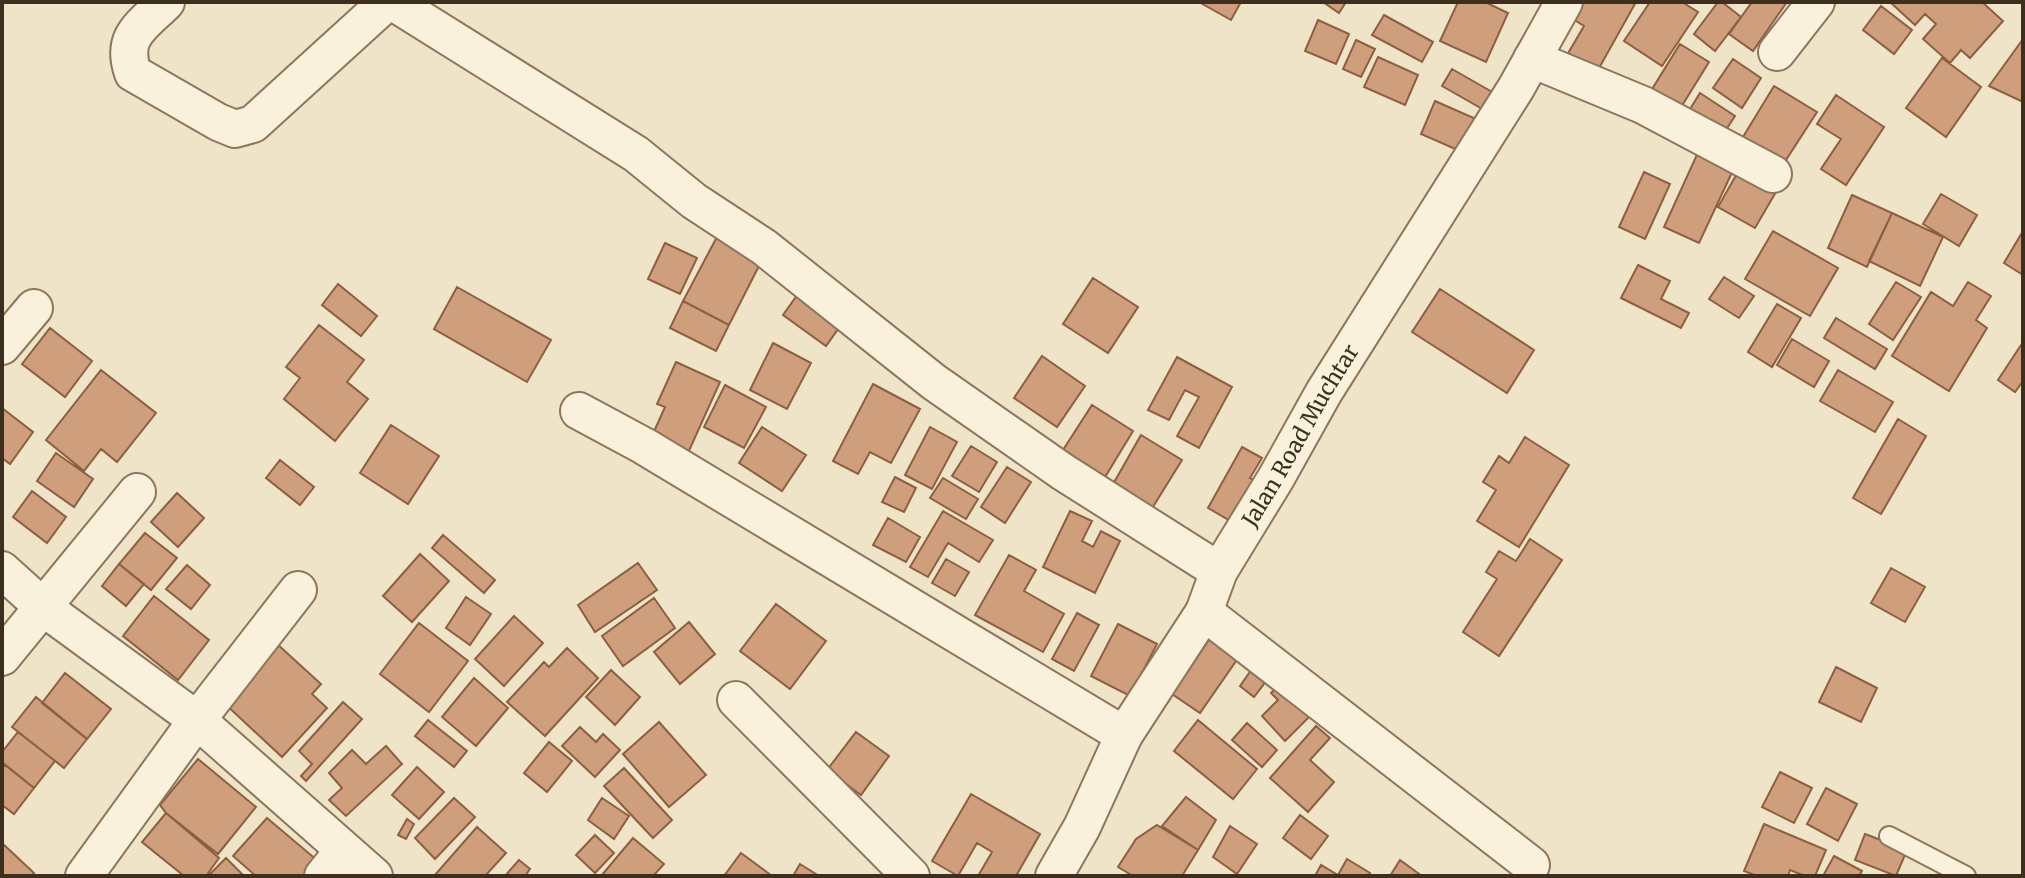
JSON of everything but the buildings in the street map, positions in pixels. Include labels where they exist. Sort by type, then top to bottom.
[{"type":"street","points":[[166,2],[131,37],[127,56],[133,73],[235,129],[253,124],[390,2],[614,138],[694,201],[764,247],[934,382],[1063,472],[1219,571]]},
{"type":"street","name":"Jalan Road Muchtar","points":[[1054,876],[1082,827],[1124,735],[1204,612],[1219,571],[1324,392],[1532,59],[1564,2]]},
{"type":"street","points":[[1777,52],[1816,2]]},
{"type":"street","points":[[1532,59],[1643,105],[1773,174]]},
{"type":"street","points":[[2,346],[34,308]]},
{"type":"street","points":[[579,411],[671,462],[1124,735]]},
{"type":"street","points":[[2,657],[137,492]]},
{"type":"street","points":[[2,570],[44,608],[197,720],[334,863],[374,876]]},
{"type":"street","points":[[84,876],[197,720],[298,590]]},
{"type":"street","points":[[1204,612],[1531,865]]},
{"type":"street","points":[[736,700],[911,876]]},
{"type":"lane","points":[[1889,836],[1966,876]]}]
